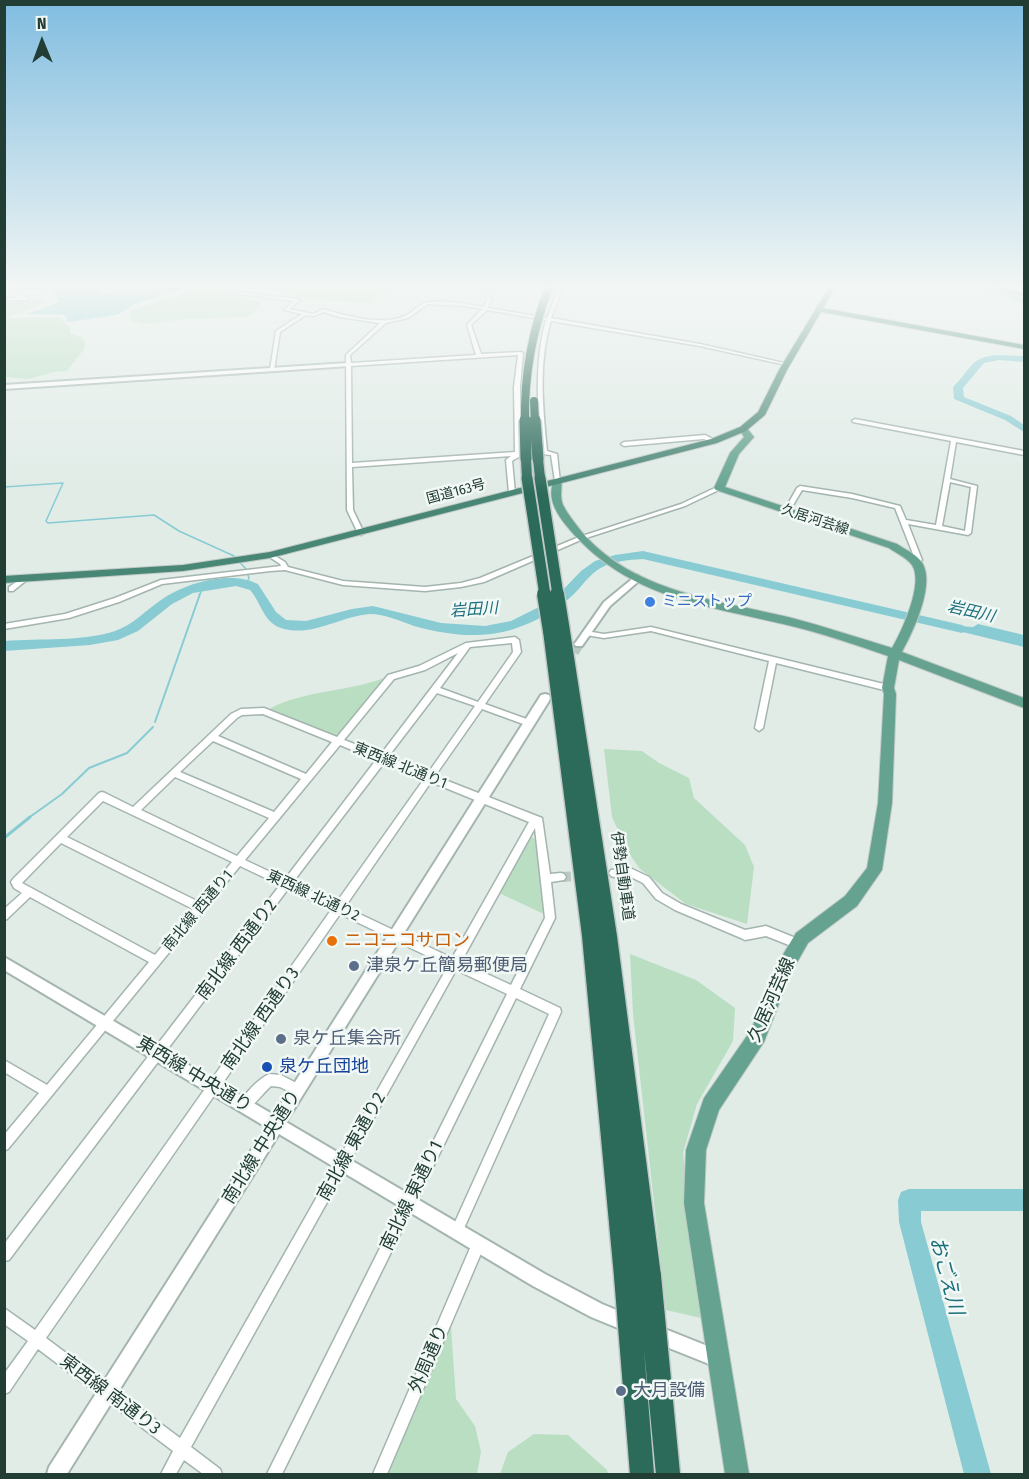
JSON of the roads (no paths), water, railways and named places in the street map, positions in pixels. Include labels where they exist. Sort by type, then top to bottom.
[{"type":"highway","points":[[528,356],[522,456],[556,631]]},
{"type":"highway","points":[[537,356],[534,419],[541,455],[540,478],[591,936],[668,1474]]},
{"type":"highway","name":"国道163号","points":[[8,585],[25,579],[183,568],[270,555],[714,441],[743,429],[762,413],[791,356]]},
{"type":"highway","points":[[638,1276],[642,1474]]},
{"type":"main road","points":[[720,488],[735,453],[749,437],[743,429]]},
{"type":"main road","points":[[558,481],[554,489],[557,502],[565,517],[583,540],[601,556],[661,589],[740,612],[799,624],[897,654],[1024,703]]},
{"type":"main road","name":"久居河芸線","points":[[720,488],[893,546],[916,562],[922,577],[910,627],[893,658],[888,688],[890,694],[885,803],[874,870],[850,901],[802,938],[784,969],[758,1036],[711,1105],[696,1150],[694,1203],[737,1474]]},
{"type":"street","points":[[272,370],[274,356]]},
{"type":"street","points":[[348,356],[350,510],[361,533]]},
{"type":"street","points":[[4,387],[479,356]]},
{"type":"street","points":[[521,356],[517,387],[522,456]]},
{"type":"street","points":[[541,455],[540,376],[543,356]]},
{"type":"street","points":[[750,356],[786,364]]},
{"type":"street","points":[[855,421],[1022,453]]},
{"type":"street","points":[[624,444],[705,437],[714,441]]},
{"type":"street","points":[[939,527],[954,440]]},
{"type":"street","points":[[350,465],[554,454],[558,481]]},
{"type":"street","points":[[512,493],[509,460],[522,456]]},
{"type":"street","points":[[904,521],[969,533],[974,486],[947,480]]},
{"type":"street","points":[[4,627],[66,616],[117,600],[161,582],[285,568],[334,581],[433,589],[482,580],[583,540],[668,511],[720,488]]},
{"type":"street","points":[[787,511],[800,488],[888,503],[898,507],[919,560],[916,562]]},
{"type":"street","points":[[270,555],[283,563],[285,568]]},
{"type":"street","points":[[579,644],[607,604],[632,575]]},
{"type":"street","points":[[586,633],[604,636],[651,629],[888,688]]},
{"type":"street","name":"南北線 西通り3","points":[[4,1387],[517,652],[515,640],[469,645]]},
{"type":"street","name":"南北線 西通り1","points":[[4,1144],[391,676],[422,668],[469,645]]},
{"type":"street","name":"南北線 西通り2","points":[[4,1255],[469,645]]},
{"type":"street","points":[[759,728],[773,661]]},
{"type":"street","points":[[435,689],[529,723]]},
{"type":"street","name":"南北線 中央通り","points":[[57,1474],[545,698]]},
{"type":"street","name":"東西線 北通り1","points":[[212,737],[234,716],[242,712],[264,711],[536,820]]},
{"type":"street","points":[[134,812],[212,737],[307,778]]},
{"type":"street","points":[[176,774],[275,817]]},
{"type":"street","name":"東西線 北通り2","points":[[59,838],[102,796],[556,1012],[457,1232]]},
{"type":"street","points":[[536,820],[539,821],[546,878],[561,877]]},
{"type":"street","name":"南北線 東通り2","points":[[168,1474],[536,820]]},
{"type":"street","points":[[157,961],[29,892],[16,882],[59,838],[200,908]]},
{"type":"street","points":[[614,873],[630,872],[646,880],[659,896],[678,907],[745,935],[766,931],[800,944]]},
{"type":"street","name":"南北線 東通り1","points":[[274,1474],[550,918],[546,878]]},
{"type":"street","points":[[4,916],[29,892]]},
{"type":"street","name":"東西線 中央通り","points":[[4,963],[539,1280],[597,1311],[720,1359]]},
{"type":"street","points":[[4,1065],[48,1092]]},
{"type":"street","points":[[245,1105],[269,1080],[281,1081],[298,1090]]},
{"type":"street","name":"外周通り","points":[[380,1474],[478,1244]]},
{"type":"street","name":"東西線 南通り3","points":[[4,1316],[215,1474]]},
{"type":"water","points":[[930,624],[973,627],[978,624],[1024,635],[1024,647]]},
{"type":"waterway","points":[[1024,359],[992,358],[980,361],[958,387],[959,399],[1008,418],[1024,429]]},
{"type":"waterway","points":[[4,487],[63,483],[46,521],[48,523],[154,515],[179,531],[234,556],[246,569],[249,578],[247,582]]},
{"type":"waterway","name":"岩田川","points":[[4,646],[75,642],[118,635],[133,628],[174,597],[204,586],[236,582],[247,583],[254,587],[276,620],[294,626],[373,610],[452,630],[497,629],[533,616],[558,601],[589,570],[599,564],[615,558],[643,555],[962,629]]},
{"type":"waterway","name":"岩田川","points":[[199,595],[205,586]]},
{"type":"waterway","points":[[155,722],[200,594]]},
{"type":"waterway","points":[[27,819],[62,794],[89,768],[127,753],[153,727]]},
{"type":"waterway","points":[[4,838],[30,817]]},
{"type":"waterway","name":"おごえ川","points":[[978,1474],[910,1222],[909,1200],[1024,1200]]},
{"type":"tunnel","points":[[566,665],[579,644]]},
{"type":"tunnel","points":[[561,877],[584,876]]},
{"type":"place","name":"ミニストップ","points":[[650,602]]},
{"type":"place","name":"ニコニコサロン","points":[[332,941]]},
{"type":"place","name":"津泉ケ丘簡易郵便局","points":[[354,966]]},
{"type":"place","name":"泉ケ丘集会所","points":[[281,1039]]},
{"type":"place","name":"泉ケ丘団地","points":[[267,1067]]},
{"type":"place","name":"大月設備","points":[[621,1391]]}]
